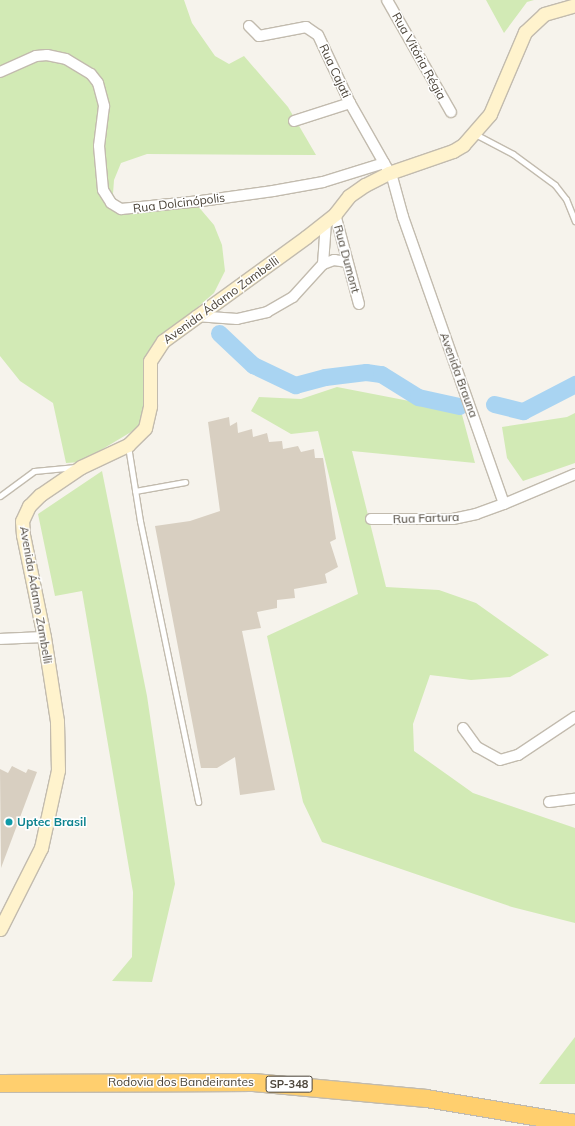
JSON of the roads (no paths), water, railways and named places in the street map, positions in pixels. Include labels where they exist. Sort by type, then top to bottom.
[{"type":"highway","name":"Rodovia dos Bandeirantes","points":[[0,1083],[253,1082],[426,1098],[575,1123]]},
{"type":"street","name":"Rua Vitória Régia","points":[[387,0],[451,112]]},
{"type":"street","name":"Avenida Ádamo Zambelli","points":[[0,929],[41,848],[58,770],[58,721],[44,636],[22,521],[34,501],[80,468],[128,445],[145,428],[148,422],[149,367],[153,354],[163,341],[330,218],[349,196],[388,170],[453,152],[475,134],[490,114],[500,96],[525,32],[544,14],[575,5]]},
{"type":"street","name":"Rua Cajati","points":[[249,26],[259,36],[306,27],[318,34],[350,103],[388,170]]},
{"type":"street","name":"Rua Dolcinópolis","points":[[0,72],[36,56],[47,55],[66,58],[91,74],[100,88],[104,106],[99,146],[103,190],[111,203],[121,209],[193,202],[280,189],[388,170]]},
{"type":"street","points":[[294,122],[350,103]]},
{"type":"street","name":"Avenida Brauna","points":[[388,170],[403,217],[504,504]]},
{"type":"street","points":[[322,264],[330,218]]},
{"type":"street","name":"Rua Dumont","points":[[330,218],[359,304]]},
{"type":"street","points":[[196,316],[237,319],[268,312],[293,297],[322,264],[334,260],[346,262]]},
{"type":"street","points":[[504,504],[575,474]]},
{"type":"street","name":"Rua Fartura","points":[[371,519],[453,519],[476,514],[504,504]]},
{"type":"street","points":[[0,639],[44,636]]},
{"type":"street","points":[[463,728],[477,747],[500,760],[518,755],[575,717]]},
{"type":"street","points":[[549,802],[575,798]]},
{"type":"lane","points":[[475,134],[513,154],[555,185],[566,199],[575,221]]},
{"type":"lane","points":[[128,445],[135,491],[198,802]]},
{"type":"lane","points":[[0,496],[34,472],[54,468],[80,468]]},
{"type":"lane","points":[[135,491],[185,482]]},
{"type":"waterway","points":[[219,333],[253,365],[295,385],[325,377],[366,372],[381,374],[418,397],[459,406]]},
{"type":"waterway","points":[[494,404],[523,411],[575,384]]},
{"type":"place","name":"Uptec Brasil","points":[[9,822]]}]
